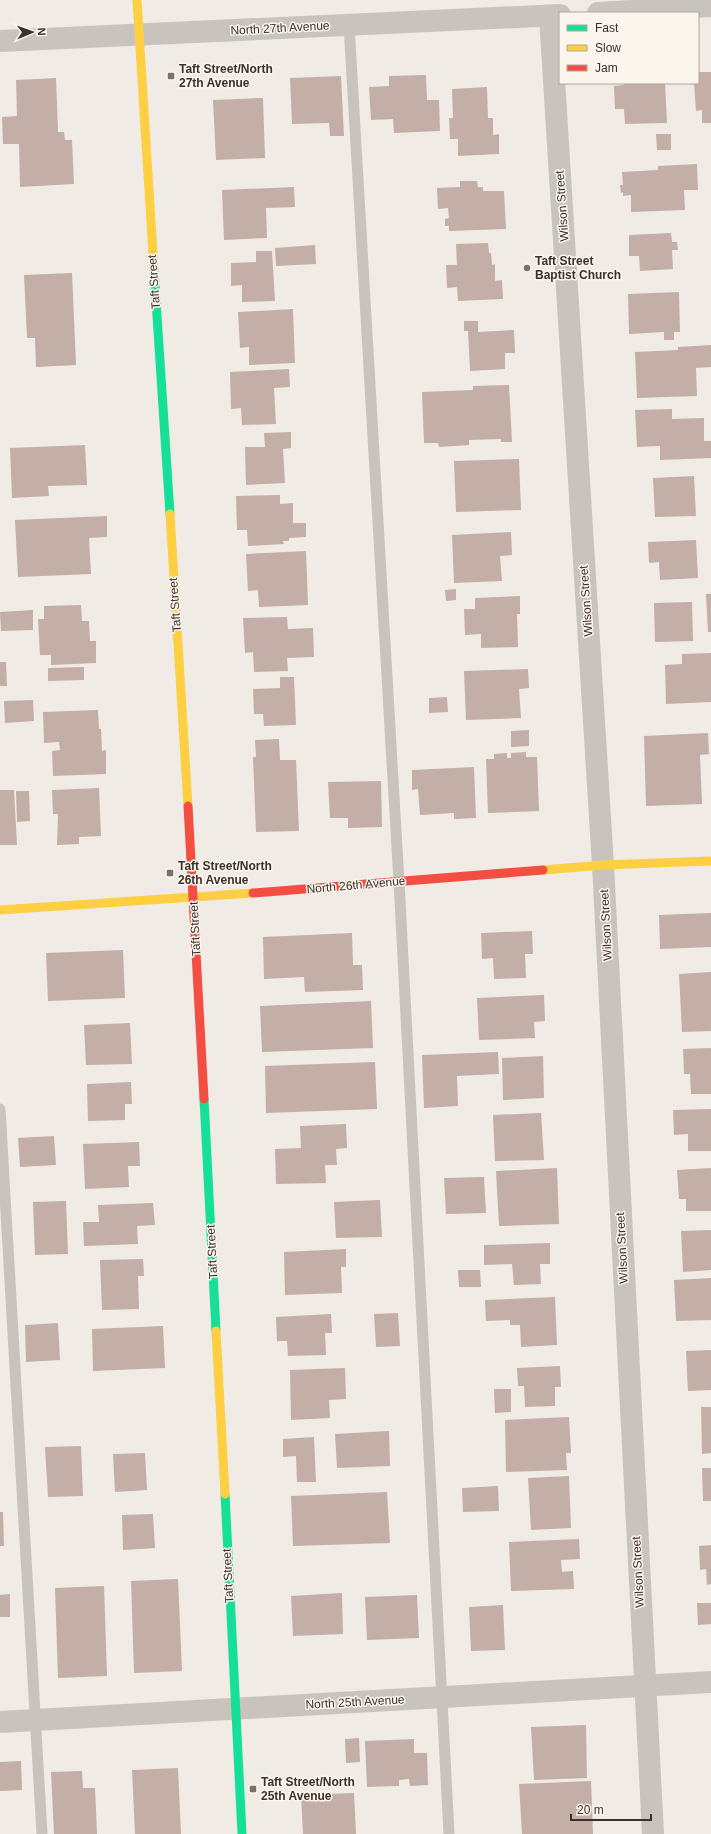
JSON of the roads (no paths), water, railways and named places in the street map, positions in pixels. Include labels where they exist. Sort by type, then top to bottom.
[{"type":"street","name":"Taft Street","points":[[137,0],[194,898],[242,1834]]},
{"type":"street","points":[[614,12],[711,6]]},
{"type":"street","name":"North 27th Avenue","points":[[0,41],[555,16]]},
{"type":"street","name":"Wilson Street","points":[[555,16],[603,865],[644,1686],[653,1834]]},
{"type":"street","name":"North 26th Avenue","points":[[0,910],[194,898],[603,865],[711,860]]},
{"type":"street","name":"North 25th Avenue","points":[[0,1722],[711,1682]]},
{"type":"lane","points":[[349,25],[399,882],[449,1834]]},
{"type":"lane","points":[[0,1109],[42,1834]]},
{"type":"place","name":"Taft Street/North 27th Avenue","points":[[171,76]]},
{"type":"place","name":"Taft Street Baptist Church","points":[[527,268]]},
{"type":"place","name":"Taft Street/North 26th Avenue","points":[[170,873]]},
{"type":"place","name":"Taft Street/North 25th Avenue","points":[[253,1789]]}]
